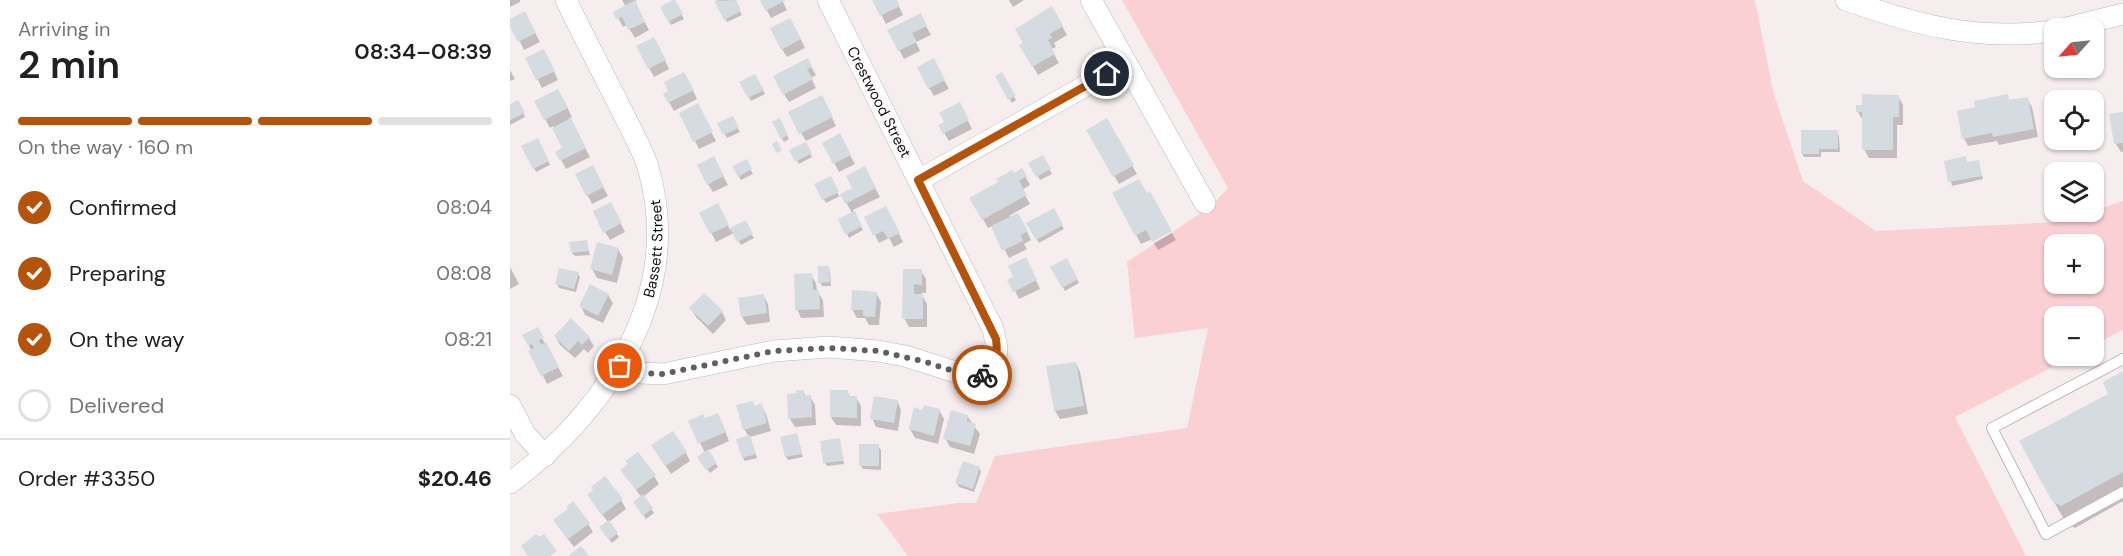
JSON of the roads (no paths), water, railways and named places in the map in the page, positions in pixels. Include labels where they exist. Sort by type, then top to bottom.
[{"type":"street","name":"Bassett Street","points":[[510,483],[544,456],[589,411],[620,366],[635,334],[650,292],[656,257],[655,206],[650,176],[643,155],[566,0]]},
{"type":"street","name":"Crestwood Street","points":[[620,366],[641,373],[663,374],[774,351],[829,348],[878,351],[905,356],[970,377],[981,375],[992,368],[997,354],[993,329],[828,0]]},
{"type":"street","points":[[1091,0],[1205,203]]},
{"type":"street","points":[[1846,0],[1935,27],[1973,34],[2006,35],[2044,32]]},
{"type":"street","points":[[2104,19],[2123,14]]},
{"type":"street","points":[[918,180],[1126,63]]},
{"type":"street","points":[[510,405],[525,435],[544,456]]},
{"type":"lane","points":[[2123,359],[1992,428],[2046,534],[2123,492]]}]
